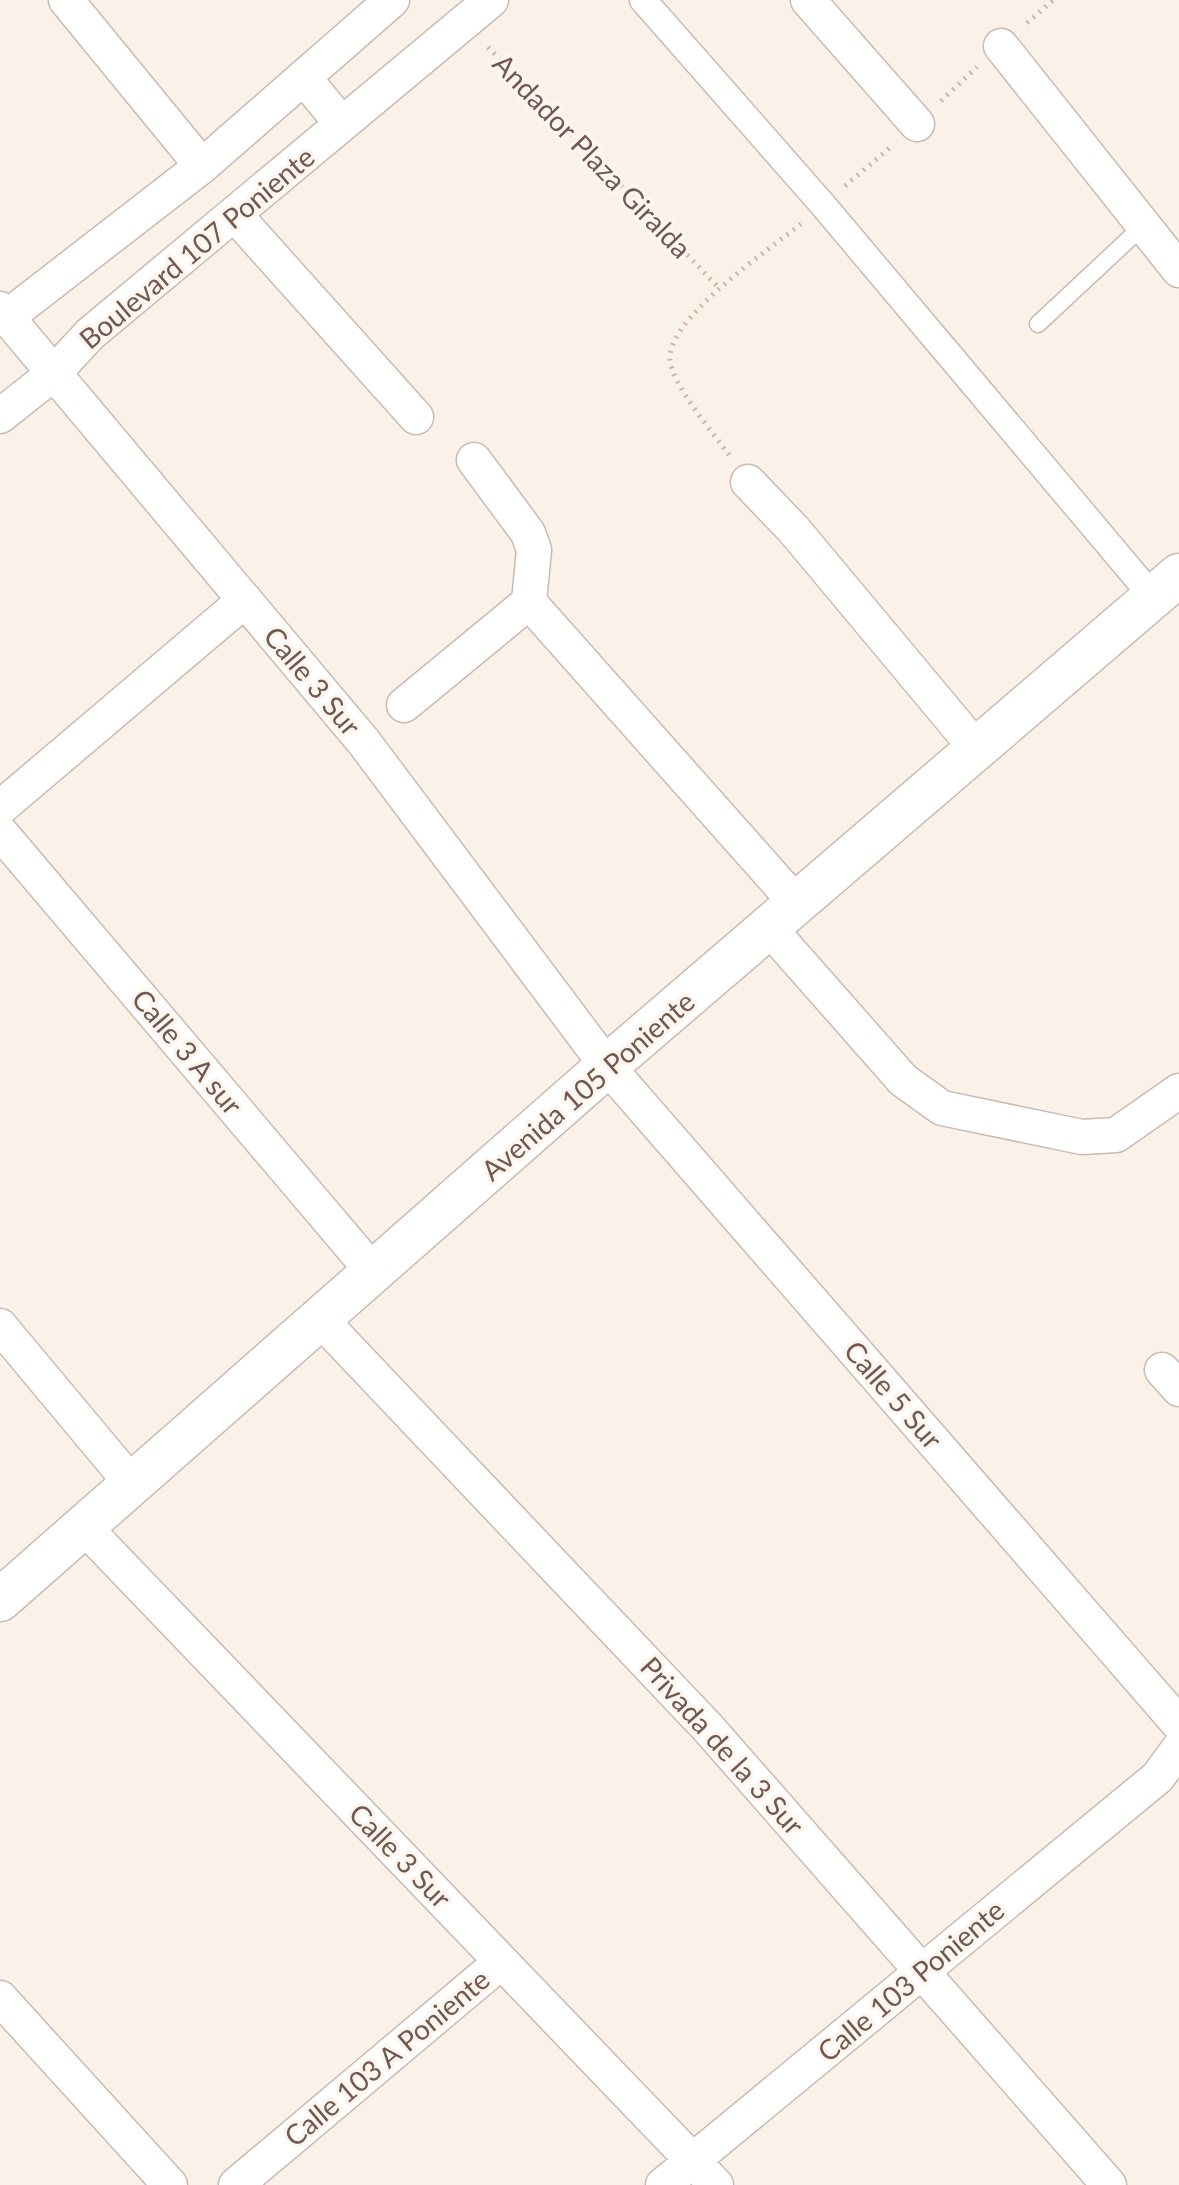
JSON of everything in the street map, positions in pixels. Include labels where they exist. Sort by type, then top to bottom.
[{"type":"street","points":[[66,0],[202,166]]},
{"type":"street","points":[[4,313],[202,166],[392,0]]},
{"type":"street","name":"Boulevard 107 Poniente","points":[[0,416],[53,374],[90,334],[491,0]]},
{"type":"street","points":[[643,0],[1166,586]]},
{"type":"street","points":[[808,0],[917,124]]},
{"type":"street","points":[[1001,46],[1179,270]]},
{"type":"street","points":[[304,78],[342,124]]},
{"type":"street","points":[[235,215],[416,417]]},
{"type":"street","name":"Calle 3 Sur","points":[[4,313],[363,741],[607,1066]]},
{"type":"street","points":[[474,460],[528,533],[534,550],[529,602],[784,917],[903,1080],[942,1108],[1082,1137],[1116,1135],[1179,1091]]},
{"type":"street","points":[[748,482],[794,530],[976,748]]},
{"type":"street","name":"Avenida 105 Poniente","points":[[0,1600],[607,1066],[1166,586]]},
{"type":"street","points":[[0,808],[245,600]]},
{"type":"street","points":[[404,705],[529,602]]},
{"type":"street","name":"Calle 3 A sur","points":[[0,832],[374,1273]]},
{"type":"street","name":"Calle 5 Sur","points":[[607,1066],[1179,1724]]},
{"type":"street","name":"Privada de la 3 Sur","points":[[321,1320],[709,1729],[1109,2185]]},
{"type":"street","points":[[0,1326],[132,1484]]},
{"type":"street","name":"Calle 3 Sur","points":[[84,1527],[704,2173]]},
{"type":"street","name":"Calle 103 Poniente","points":[[663,2185],[704,2173],[922,1971],[1169,1775],[1179,1748]]},
{"type":"street","name":"Calle 103 A Poniente","points":[[236,2185],[501,1962]]},
{"type":"street","points":[[0,1998],[170,2185]]},
{"type":"lane","points":[[1038,324],[1144,225]]},
{"type":"path","name":"Andador Plaza Giralda","points":[[465,23],[720,289]]},
{"type":"path","points":[[748,482],[676,378],[670,361],[671,347],[679,331],[720,289],[823,205]]}]
